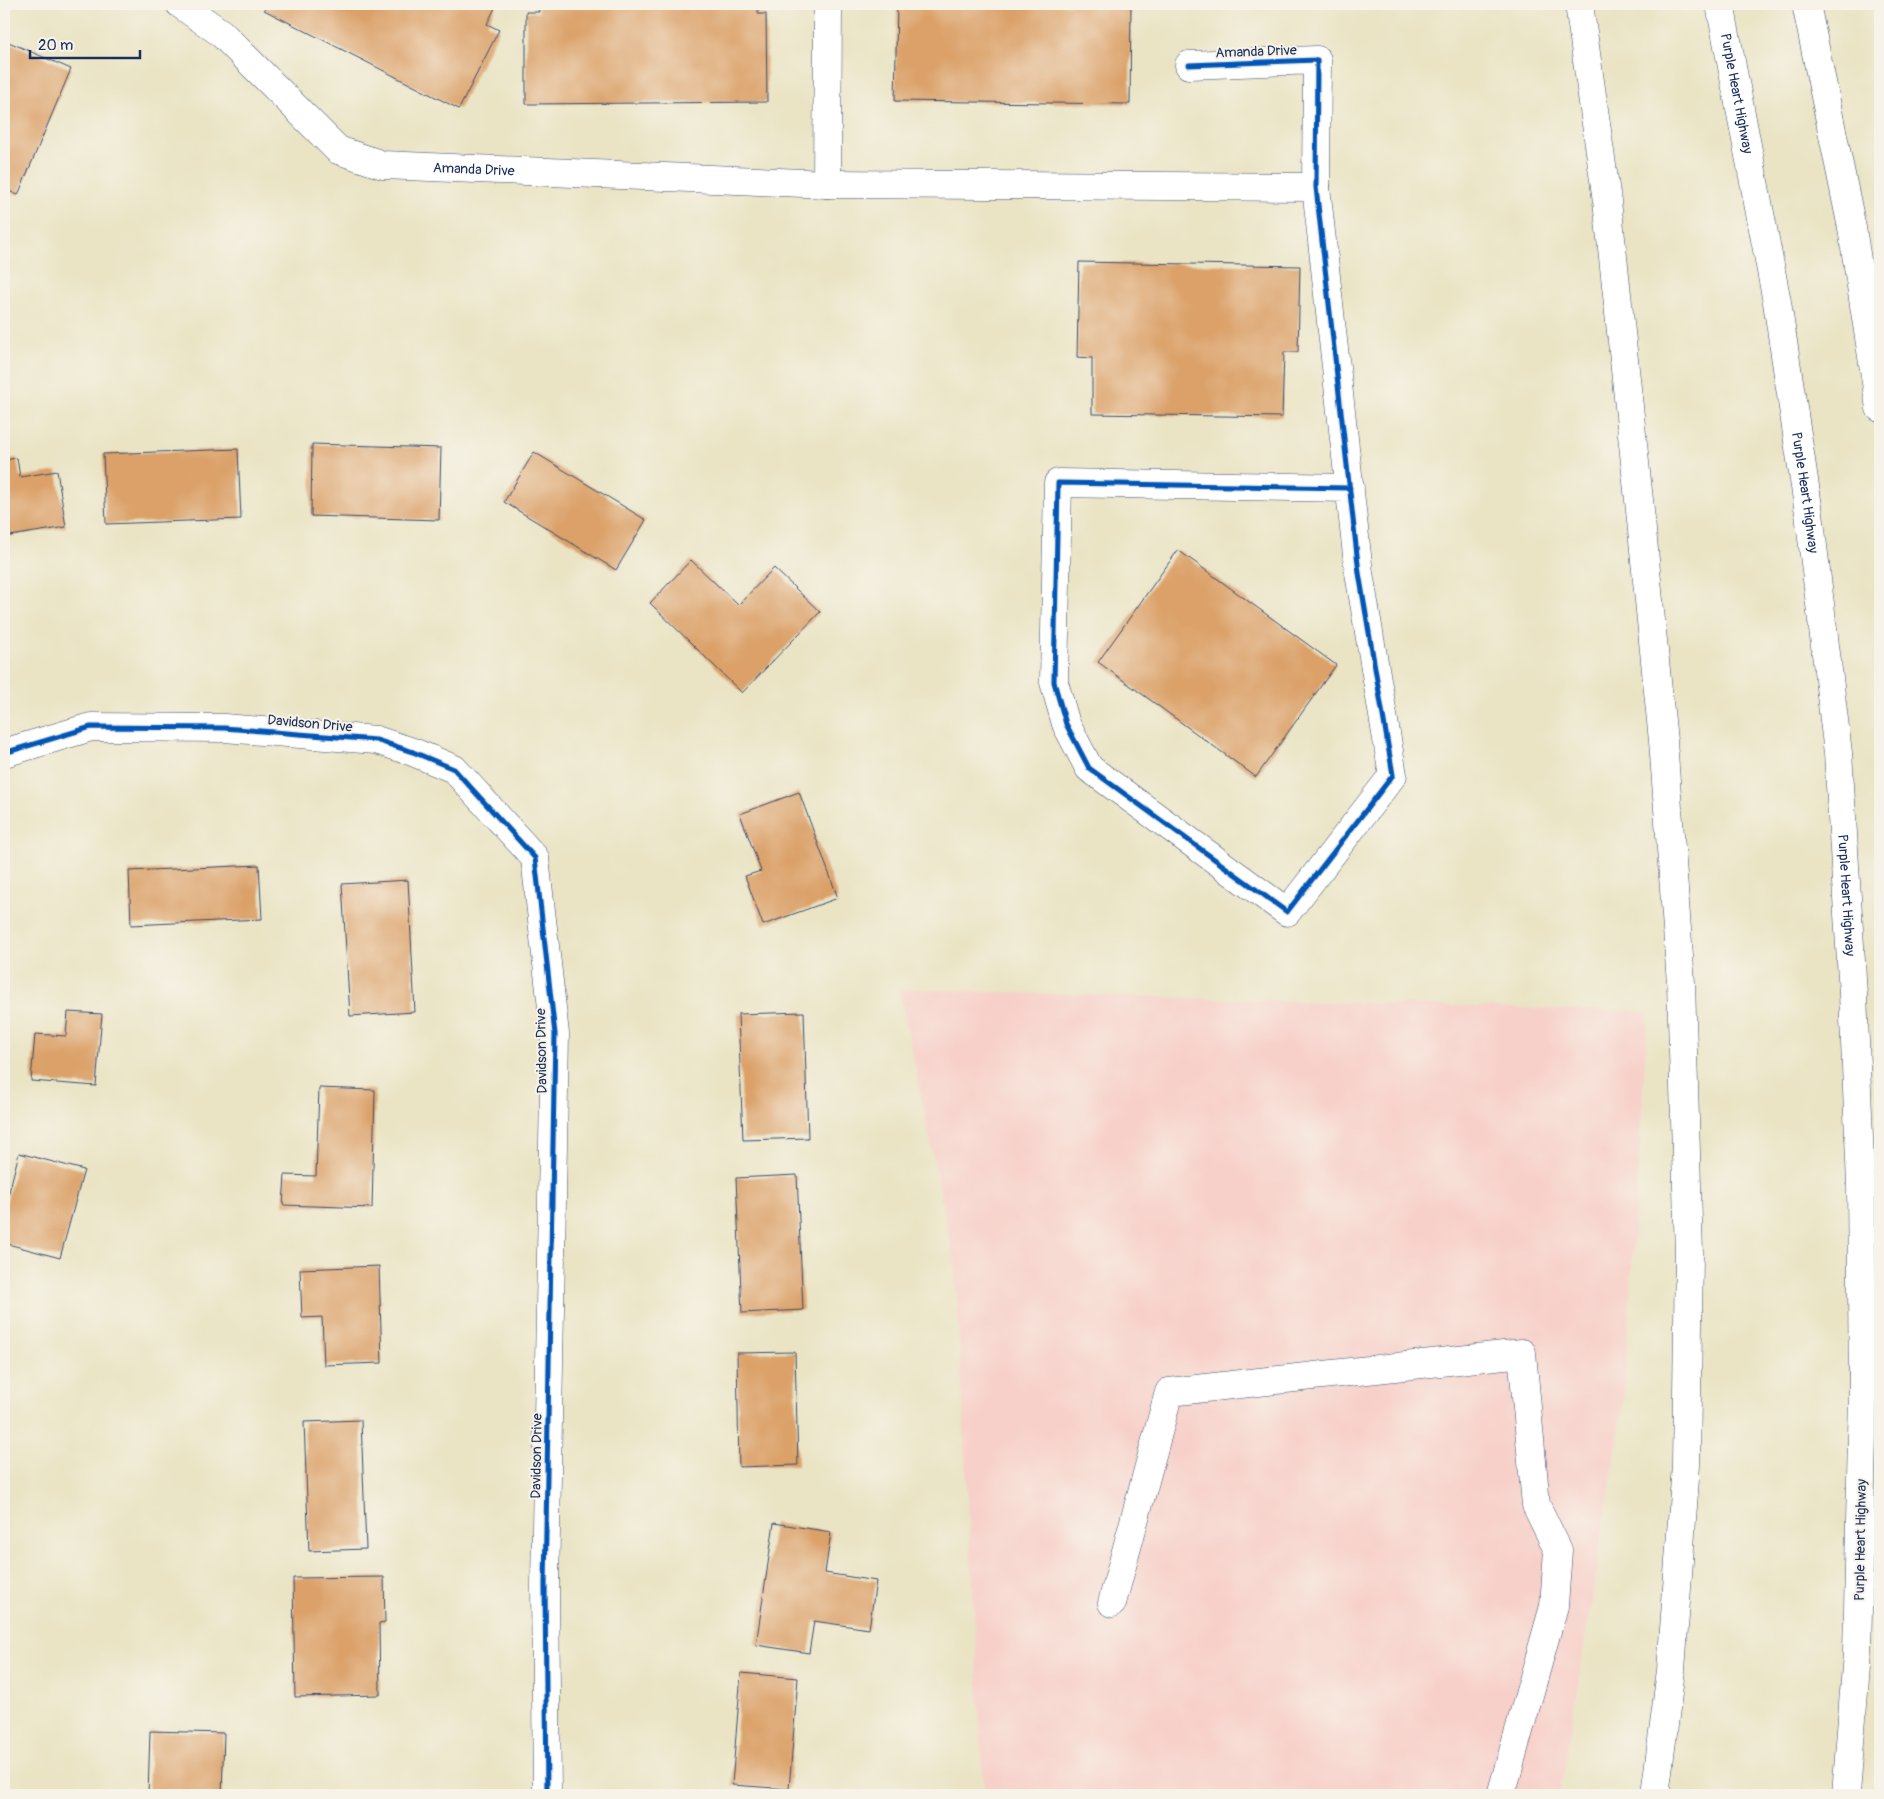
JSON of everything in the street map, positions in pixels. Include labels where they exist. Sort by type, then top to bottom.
[{"type":"main road","name":"Amanda Drive","points":[[180,4],[222,32],[338,150],[384,165],[827,184],[1316,187],[1317,60],[1189,65]]},
{"type":"main road","points":[[827,184],[828,4]]},
{"type":"main road","points":[[1579,4],[1606,201],[1638,490],[1663,741],[1681,983],[1689,1254],[1686,1465],[1671,1670],[1655,1795]]},
{"type":"main road","name":"Purple Heart Highway","points":[[1720,4],[1777,302],[1808,513],[1838,753],[1853,994],[1861,1185],[1863,1393],[1857,1653],[1846,1795]]},
{"type":"main road","points":[[1806,4],[1852,228],[1880,408]]},
{"type":"main road","points":[[1316,187],[1350,488],[1359,573],[1393,775],[1287,912],[1089,768],[1066,724],[1054,682],[1058,483],[1350,488]]},
{"type":"main road","name":"Davidson Drive","points":[[4,753],[91,727],[224,728],[376,740],[454,769],[535,858],[555,1034],[545,1585],[547,1795]]},
{"type":"main road","points":[[1112,1603],[1169,1392],[1522,1353],[1536,1505],[1558,1550],[1554,1606],[1501,1795]]},
{"type":"shaded area","points":[[899,989],[1648,1012],[1623,1406],[1560,1795],[984,1795],[955,1265]]},
{"type":"building","points":[[267,4],[497,4],[487,24],[499,30],[459,109],[264,10]]},
{"type":"building","points":[[538,4],[758,4],[758,14],[766,14],[767,102],[526,104],[526,12],[539,12]]},
{"type":"building","points":[[897,4],[1131,4],[1130,104],[895,101]]},
{"type":"building","points":[[4,40],[71,69],[18,195],[4,189]]},
{"type":"building","points":[[1079,262],[1300,266],[1298,352],[1284,352],[1282,417],[1092,414],[1092,358],[1077,357]]},
{"type":"building","points":[[312,444],[441,448],[439,520],[311,516]]},
{"type":"building","points":[[238,449],[241,519],[106,524],[103,454]]},
{"type":"building","points":[[534,452],[646,520],[616,570],[504,502]]},
{"type":"building","points":[[17,458],[20,477],[57,471],[66,527],[4,537],[4,460]]},
{"type":"building","points":[[1178,550],[1336,665],[1256,777],[1098,662]]},
{"type":"building","points":[[691,560],[738,605],[774,568],[820,612],[742,693],[650,603]]},
{"type":"building","points":[[799,792],[838,898],[763,925],[745,876],[761,871],[740,814]]},
{"type":"building","points":[[259,865],[262,919],[131,925],[129,871]]},
{"type":"building","points":[[408,880],[415,1012],[350,1016],[342,884]]},
{"type":"building","points":[[68,1012],[102,1014],[96,1086],[31,1081],[35,1034],[66,1036]]},
{"type":"building","points":[[804,1012],[808,1138],[743,1140],[738,1014]]},
{"type":"building","points":[[319,1088],[375,1090],[372,1208],[283,1205],[285,1175],[316,1176]]},
{"type":"building","points":[[19,1153],[84,1170],[60,1258],[4,1243],[4,1212]]},
{"type":"building","points":[[797,1175],[803,1310],[742,1313],[736,1178]]},
{"type":"building","points":[[379,1266],[382,1363],[324,1365],[322,1317],[302,1318],[300,1269]]},
{"type":"building","points":[[795,1352],[798,1465],[739,1467],[737,1353]]},
{"type":"building","points":[[361,1420],[366,1549],[309,1551],[304,1422]]},
{"type":"building","points":[[774,1523],[831,1532],[825,1573],[876,1581],[869,1629],[814,1621],[809,1653],[756,1645]]},
{"type":"building","points":[[384,1577],[385,1622],[379,1623],[380,1695],[295,1697],[293,1578]]},
{"type":"building","points":[[741,1673],[798,1678],[789,1789],[732,1785]]},
{"type":"building","points":[[150,1731],[224,1733],[222,1795],[148,1795]]},
{"type":"cycle path","points":[[1189,65],[1317,60],[1316,187],[1359,573],[1393,775],[1287,912],[1089,768],[1066,724],[1054,682],[1058,483],[1350,488]]},
{"type":"cycle path","points":[[4,753],[91,727],[224,728],[376,740],[413,752],[454,769],[535,858],[555,1034],[545,1585],[547,1795]]}]
